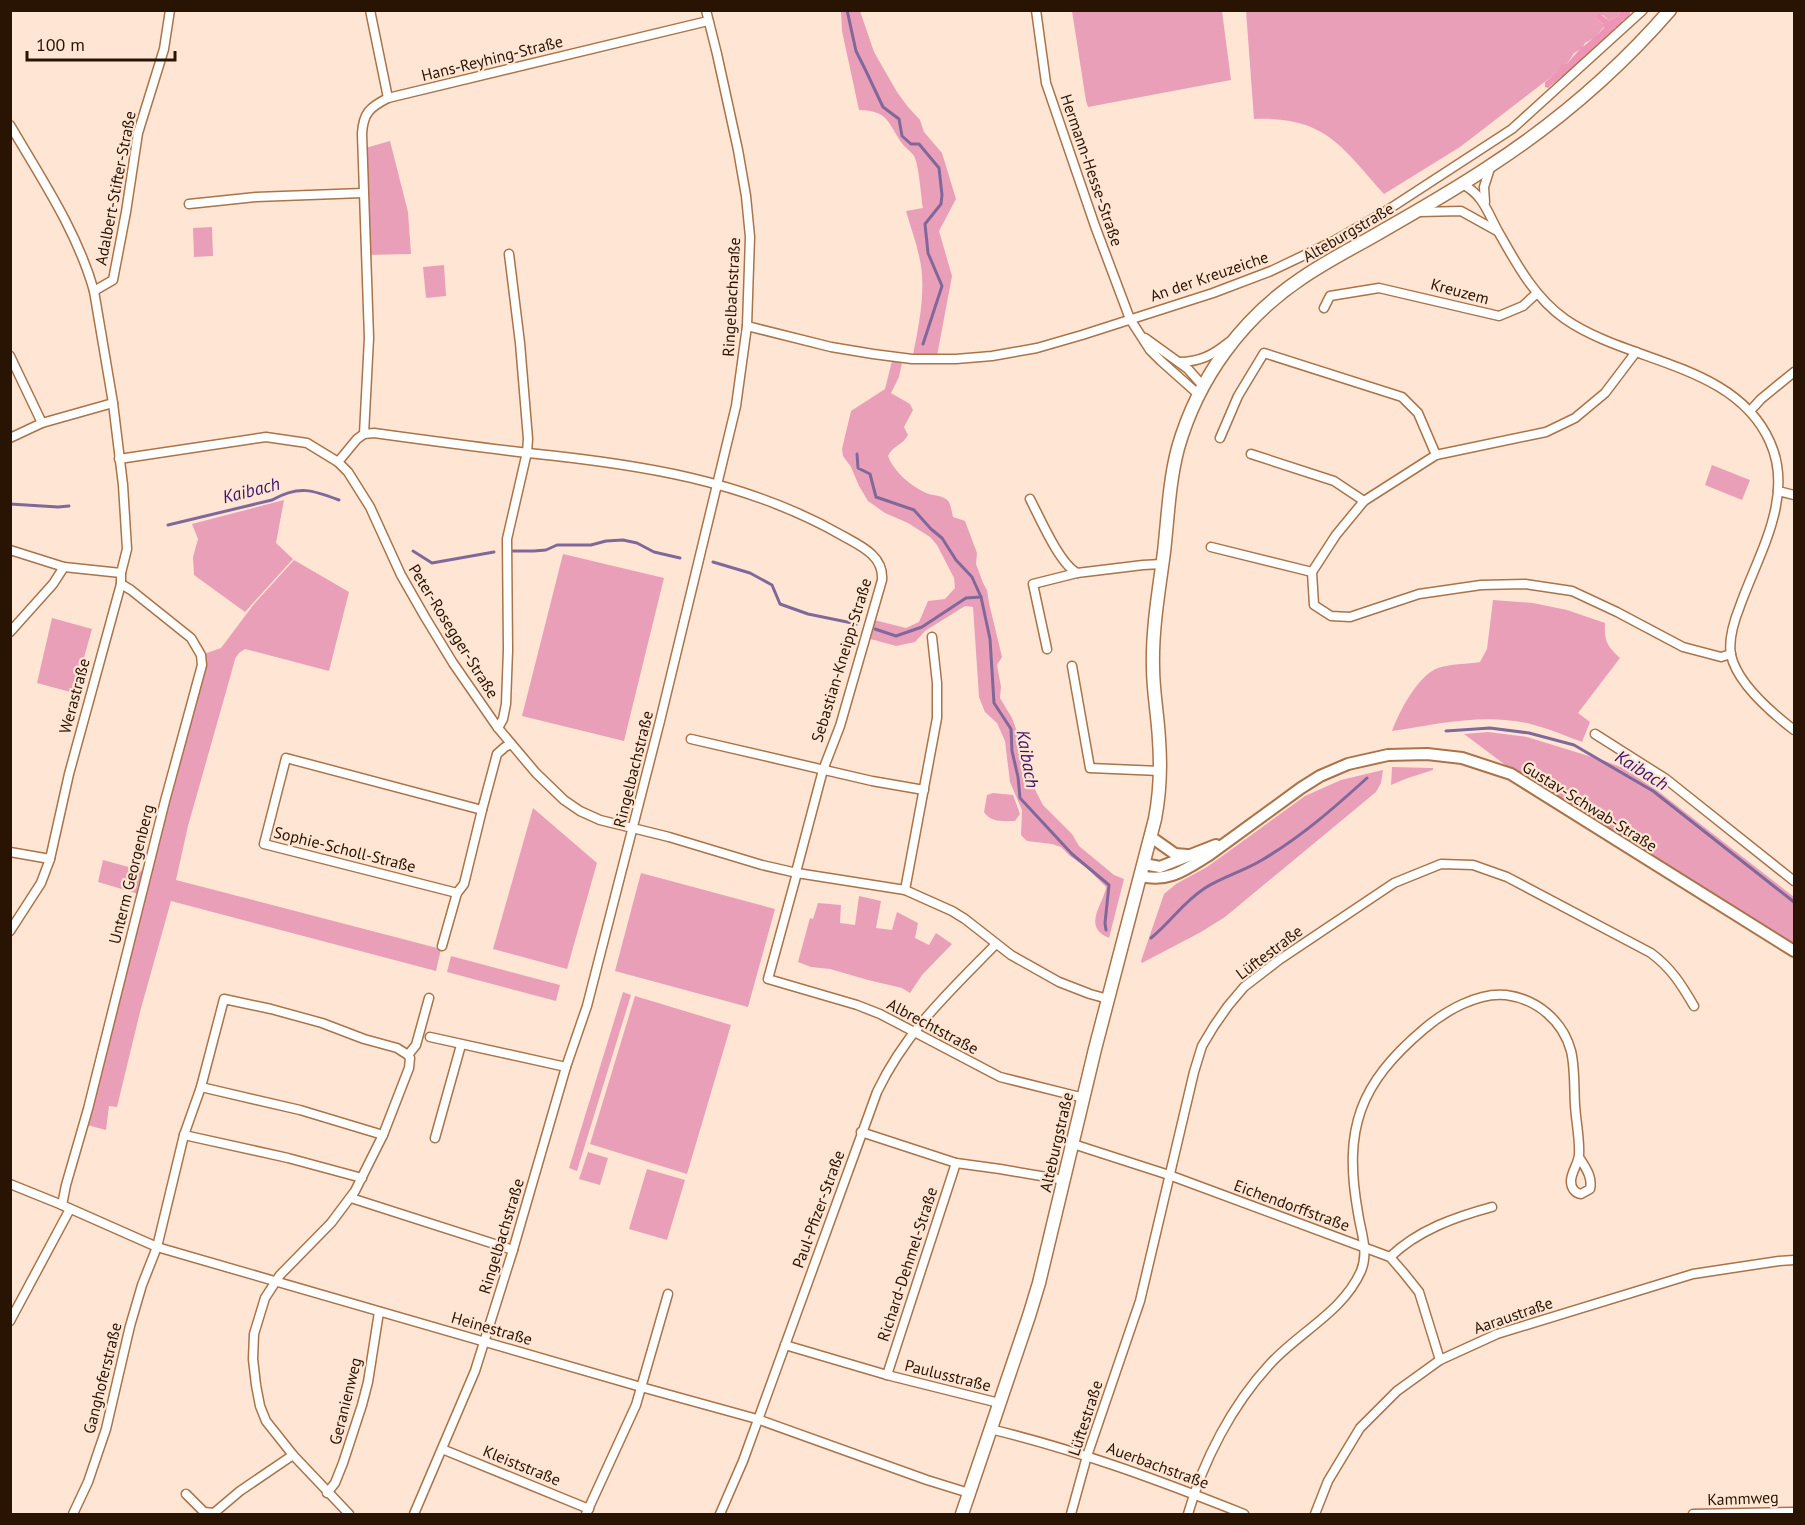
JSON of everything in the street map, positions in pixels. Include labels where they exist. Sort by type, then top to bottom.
[{"type":"main road","name":"Alteburgstraße","points":[[962,1515],[1035,1295],[1108,999],[1151,837],[1160,771],[1153,650],[1162,564],[1174,466],[1184,430],[1201,390],[1238,333],[1261,310],[1302,278],[1416,213],[1534,135],[1579,99],[1642,42],[1670,10]]},
{"type":"street","name":"Adalbert-Stifter-Straße","points":[[94,291],[113,280],[138,133],[164,48],[171,10]]},
{"type":"street","points":[[370,10],[388,98]]},
{"type":"street","name":"Ringelbachstraße","points":[[414,1515],[475,1371],[566,1067],[587,1006],[660,721],[736,406],[747,326],[750,237],[738,150],[706,10]]},
{"type":"street","name":"Hermann-Hesse-Straße","points":[[1036,10],[1046,83],[1130,319],[1150,350],[1161,362],[1201,390]]},
{"type":"street","name":"An der Kreuzeiche","points":[[747,326],[862,353],[912,359],[992,356],[1037,348],[1213,293],[1271,272],[1325,246],[1383,213],[1512,129],[1643,10]]},
{"type":"street","name":"Hans-Reyhing-Straße","points":[[364,434],[369,339],[362,120],[373,106],[388,98],[708,21]]},
{"type":"street","points":[[10,125],[68,226],[94,291],[113,403],[119,459]]},
{"type":"street","points":[[1485,205],[1484,186],[1491,165]]},
{"type":"street","points":[[1462,184],[1478,194],[1537,293],[1558,313],[1602,340],[1699,376],[1732,396],[1750,411],[1762,426],[1770,442],[1778,474],[1778,491],[1771,528],[1736,616],[1731,654],[1747,684],[1794,730]]},
{"type":"street","points":[[189,204],[256,197],[363,193]]},
{"type":"street","points":[[1416,213],[1461,211],[1498,231]]},
{"type":"street","points":[[498,728],[505,714],[506,704],[507,538],[526,452],[528,426],[509,254]]},
{"type":"street","name":"Kreuzem","points":[[1324,308],[1330,296],[1379,288],[1500,316],[1513,311],[1537,293]]},
{"type":"street","points":[[1179,362],[1191,362],[1207,357],[1227,344],[1238,333]]},
{"type":"street","name":"Hermann-Hesse-Straße","points":[[1140,334],[1179,362],[1201,390]]},
{"type":"street","points":[[1636,352],[1605,393],[1575,418],[1545,432],[1436,455],[1364,501],[1336,535],[1312,572],[1314,605],[1331,616],[1350,617],[1419,594],[1481,585],[1525,584],[1572,591],[1683,647],[1721,657],[1731,654]]},
{"type":"street","points":[[1220,438],[1238,396],[1264,353],[1402,397],[1418,413],[1436,455]]},
{"type":"street","points":[[10,356],[42,423]]},
{"type":"street","points":[[1750,411],[1794,372]]},
{"type":"street","points":[[10,438],[42,423],[113,403]]},
{"type":"street","points":[[338,462],[357,439],[364,434],[374,433],[634,466],[716,483]]},
{"type":"street","name":"Peter-Rosegger-Straße","points":[[119,459],[266,437],[307,443],[338,462],[348,472],[370,507],[401,575],[453,663],[498,728],[536,774],[564,800],[580,811],[600,820],[669,837],[741,860],[796,873],[905,890],[952,911],[1011,955],[1069,987],[1108,999]]},
{"type":"street","points":[[1251,454],[1334,481],[1364,501]]},
{"type":"street","name":"Werastraße","points":[[10,931],[38,889],[50,859],[69,774],[121,584],[126,549],[125,507],[119,459]]},
{"type":"street","name":"Sebastian-Kneipp-Straße","points":[[716,483],[766,499],[821,523],[871,553],[881,567],[882,580],[879,591],[840,726],[823,770],[768,979]]},
{"type":"street","points":[[1778,491],[1794,495]]},
{"type":"street","points":[[1030,499],[1054,544],[1071,570],[1077,573]]},
{"type":"street","points":[[1211,547],[1312,572]]},
{"type":"street","points":[[10,550],[64,567],[121,573]]},
{"type":"street","points":[[1047,649],[1033,584],[1077,573],[1143,564],[1162,564]]},
{"type":"street","points":[[10,632],[64,567]]},
{"type":"street","name":"Unterm Georgenberg","points":[[10,1321],[66,1207],[66,1185],[88,1109],[165,801],[202,665],[201,655],[190,638],[121,584]]},
{"type":"street","points":[[905,890],[939,702],[932,637]]},
{"type":"street","points":[[1072,666],[1090,768],[1160,771]]},
{"type":"street","points":[[1595,734],[1666,780],[1794,881]]},
{"type":"street","points":[[691,739],[872,781],[924,790]]},
{"type":"street","points":[[442,946],[457,893],[464,884],[497,754],[511,744]]},
{"type":"street","name":"Gustav-Schwab-Straße","points":[[1143,870],[1158,879],[1172,876],[1209,855],[1301,788],[1320,776],[1348,764],[1388,755],[1427,754],[1462,758],[1510,774],[1794,951]]},
{"type":"street","name":"Sophie-Scholl-Straße","points":[[457,893],[264,844],[286,758],[482,810]]},
{"type":"street","points":[[1151,837],[1175,854],[1190,856]]},
{"type":"street","name":"Gustav-Schwab-Straße","points":[[1143,870],[1160,867],[1228,840]]},
{"type":"street","points":[[10,852],[50,859]]},
{"type":"street","name":"Lüftestraße","points":[[1071,1515],[1087,1456],[1140,1300],[1202,1046],[1228,1006],[1244,987],[1279,960],[1384,890],[1419,872],[1441,864],[1473,865],[1507,877],[1651,953],[1665,964],[1680,981],[1694,1006]]},
{"type":"street","name":"Paul-Pfizer-Straße","points":[[720,1515],[740,1468],[861,1132],[885,1076],[914,1031],[996,944]]},
{"type":"street","name":"Albrechtstraße","points":[[768,979],[880,1014],[1000,1077],[1084,1098]]},
{"type":"street","points":[[1188,1515],[1194,1494],[1213,1450],[1237,1407],[1270,1364],[1338,1305],[1362,1269],[1366,1248],[1358,1213],[1352,1167],[1355,1125],[1366,1097],[1403,1047],[1453,1009],[1482,997],[1504,995],[1525,999],[1544,1010],[1561,1028],[1571,1052],[1579,1157]]},
{"type":"street","points":[[349,1515],[293,1455],[271,1428],[263,1413],[258,1398],[253,1359],[254,1334],[265,1298],[275,1282],[331,1223],[351,1198],[362,1178],[383,1135],[411,1063],[408,1055],[418,1038],[429,998]]},
{"type":"street","name":"Ganghoferstraße","points":[[73,1515],[100,1447],[130,1326],[142,1285],[157,1247],[184,1135],[201,1087],[224,999],[322,1023],[364,1040],[397,1048],[408,1055]]},
{"type":"street","points":[[430,1037],[566,1067]]},
{"type":"street","points":[[435,1138],[462,1045]]},
{"type":"street","points":[[201,1087],[300,1110],[383,1135]]},
{"type":"street","points":[[861,1132],[956,1163],[1064,1180]]},
{"type":"street","points":[[184,1135],[288,1158],[362,1178]]},
{"type":"street","name":"Eichendorffstraße","points":[[1073,1144],[1169,1175],[1390,1257],[1419,1292],[1440,1360]]},
{"type":"street","name":"Richard-Dehmel-Straße","points":[[887,1375],[956,1163]]},
{"type":"street","name":"Heinestraße","points":[[10,1184],[157,1247],[641,1388],[758,1419],[969,1493]]},
{"type":"street","points":[[351,1198],[513,1250]]},
{"type":"street","points":[[1390,1257],[1402,1245],[1426,1230],[1492,1207]]},
{"type":"street","name":"Aaraustraße","points":[[1315,1515],[1328,1481],[1360,1428],[1397,1391],[1440,1360],[1497,1334],[1694,1274],[1794,1260]]},
{"type":"street","points":[[588,1512],[636,1405],[668,1294]]},
{"type":"street","name":"Geranienweg","points":[[327,1493],[335,1483],[344,1463],[362,1405],[379,1312]]},
{"type":"street","name":"Paulusstraße","points":[[785,1345],[887,1375],[999,1403]]},
{"type":"street","name":"Auerbachstraße","points":[[990,1430],[1087,1456],[1194,1494],[1244,1515]]},
{"type":"street","name":"Kleiststraße","points":[[442,1449],[588,1512]]},
{"type":"street","points":[[186,1494],[204,1512],[214,1513],[240,1491],[293,1455]]},
{"type":"street","name":"Kammweg","points":[[1693,1515],[1794,1512]]},
{"type":"shaded area","points":[[1620,10],[1618,16],[1609,21],[1603,15],[1595,18],[1604,24],[1604,27],[1594,38],[1585,43],[1582,49],[1574,53],[1558,73],[1460,147],[1384,194],[1343,148],[1330,137],[1298,123],[1278,119],[1254,119],[1246,11]]},
{"type":"shaded area","points":[[841,11],[860,11],[874,52],[897,92],[920,120],[924,132],[942,153],[956,199],[939,231],[952,276],[937,356],[913,355],[921,306],[922,280],[918,250],[906,211],[923,208],[916,160],[886,119],[876,112],[859,110],[842,31]]},
{"type":"shaded area","points":[[1072,11],[1222,11],[1231,80],[1088,107]]},
{"type":"shaded area","points":[[1620,11],[1631,11],[1620,27],[1614,28],[1615,32],[1608,34],[1606,40],[1584,56],[1583,61],[1548,88],[1545,87],[1545,82],[1558,72],[1561,65],[1567,64],[1604,28],[1604,24],[1595,18],[1599,13],[1609,21],[1618,16]]},
{"type":"shaded area","points":[[390,141],[408,212],[411,254],[366,255],[362,149]]},
{"type":"shaded area","points":[[212,227],[213,256],[194,257],[193,228]]},
{"type":"shaded area","points":[[444,265],[446,296],[426,298],[423,267]]},
{"type":"shaded area","points":[[893,357],[903,358],[899,377],[891,393],[910,404],[913,410],[904,427],[908,435],[888,456],[894,468],[909,482],[926,493],[947,500],[953,517],[965,521],[977,553],[976,564],[987,590],[1002,657],[997,665],[1001,687],[1000,698],[1016,729],[1022,768],[1030,775],[1043,805],[1072,834],[1079,846],[1114,875],[1124,879],[1109,938],[1096,927],[1095,921],[1106,887],[1061,847],[1027,841],[1021,835],[1022,810],[1010,782],[1005,741],[997,723],[985,712],[979,697],[973,607],[965,606],[925,631],[915,642],[896,646],[867,638],[874,620],[906,628],[919,622],[928,601],[945,599],[955,588],[954,578],[937,545],[930,537],[908,523],[885,513],[868,501],[843,456],[842,449],[851,411],[885,389]]},
{"type":"shaded area","points":[[1712,465],[1750,480],[1742,500],[1705,485]]},
{"type":"shaded area","points":[[284,500],[276,543],[293,559],[245,612],[194,575],[193,557],[198,539],[192,524]]},
{"type":"shaded area","points":[[563,554],[664,578],[624,741],[522,716]]},
{"type":"shaded area","points":[[294,560],[349,592],[329,671],[245,649],[239,653],[235,659],[188,826],[176,880],[441,949],[436,971],[171,901],[140,1012],[117,1107],[109,1106],[106,1130],[83,1124],[142,895],[98,882],[103,860],[147,872],[201,655],[221,648],[254,604]]},
{"type":"shaded area","points":[[1493,600],[1533,603],[1567,610],[1605,623],[1607,643],[1620,658],[1578,713],[1590,722],[1582,742],[1534,725],[1499,719],[1463,720],[1392,731],[1410,695],[1423,678],[1438,668],[1480,662],[1487,649]]},
{"type":"shaded area","points":[[52,618],[92,629],[74,693],[37,683]]},
{"type":"shaded area","points":[[1488,732],[1527,737],[1605,761],[1623,768],[1658,791],[1794,897],[1794,944],[1512,770],[1464,734]]},
{"type":"shaded area","points":[[1392,767],[1433,768],[1433,770],[1391,785]]},
{"type":"shaded area","points":[[1383,770],[1381,783],[1376,792],[1225,917],[1142,963],[1164,894],[1176,884],[1207,867],[1305,796],[1341,780]]},
{"type":"shaded area","points":[[993,793],[1013,795],[1020,814],[1015,821],[994,820],[987,816],[984,812],[987,795]]},
{"type":"shaded area","points":[[533,808],[597,863],[567,969],[493,949]]},
{"type":"shaded area","points":[[641,873],[775,909],[748,1007],[615,971]]},
{"type":"shaded area","points":[[859,896],[881,901],[876,928],[892,930],[897,912],[918,923],[915,938],[929,945],[936,933],[952,944],[922,975],[910,993],[902,988],[798,962],[810,918],[813,919],[818,903],[841,905],[840,923],[855,925]]},
{"type":"shaded area","points":[[451,956],[560,985],[556,1001],[447,972]]},
{"type":"shaded area","points":[[623,992],[631,995],[577,1171],[569,1168]]},
{"type":"shaded area","points":[[635,996],[731,1025],[687,1174],[590,1144]]},
{"type":"shaded area","points":[[588,1152],[608,1158],[600,1185],[579,1179]]},
{"type":"shaded area","points":[[647,1169],[685,1180],[667,1240],[629,1229]]},
{"type":"waterway","points":[[847,10],[856,51],[883,107],[899,119],[902,136],[911,144],[919,144],[939,168],[941,204],[925,224],[928,253],[942,286],[923,344]]},
{"type":"waterway","name":"Kaibach","points":[[857,454],[858,468],[870,474],[876,497],[914,510],[942,538],[956,560],[972,577],[981,597],[990,639],[994,703],[1011,729],[1012,751],[1020,798],[1072,854],[1109,885],[1106,930]]},
{"type":"waterway","name":"Kaibach","points":[[168,525],[272,500],[290,492],[313,492],[339,500]]},
{"type":"waterway","name":"Kaibach","points":[[10,504],[69,506]]},
{"type":"waterway","name":"Kaibach","points":[[512,551],[546,550],[557,545],[591,545],[623,540],[637,543],[654,552],[680,558]]},
{"type":"waterway","name":"Kaibach","points":[[413,551],[432,563],[494,552]]},
{"type":"waterway","name":"Kaibach","points":[[713,562],[750,573],[772,585],[780,604],[808,614],[857,624]]},
{"type":"waterway","name":"Kaibach","points":[[875,629],[896,636],[922,627],[966,598],[981,597]]},
{"type":"waterway","name":"Kaibach","points":[[1446,731],[1490,728],[1529,733],[1574,745],[1653,791],[1794,902]]},
{"type":"waterway","name":"Kaibach","points":[[1151,938],[1197,894],[1212,884],[1255,864],[1290,842],[1367,778]]}]
